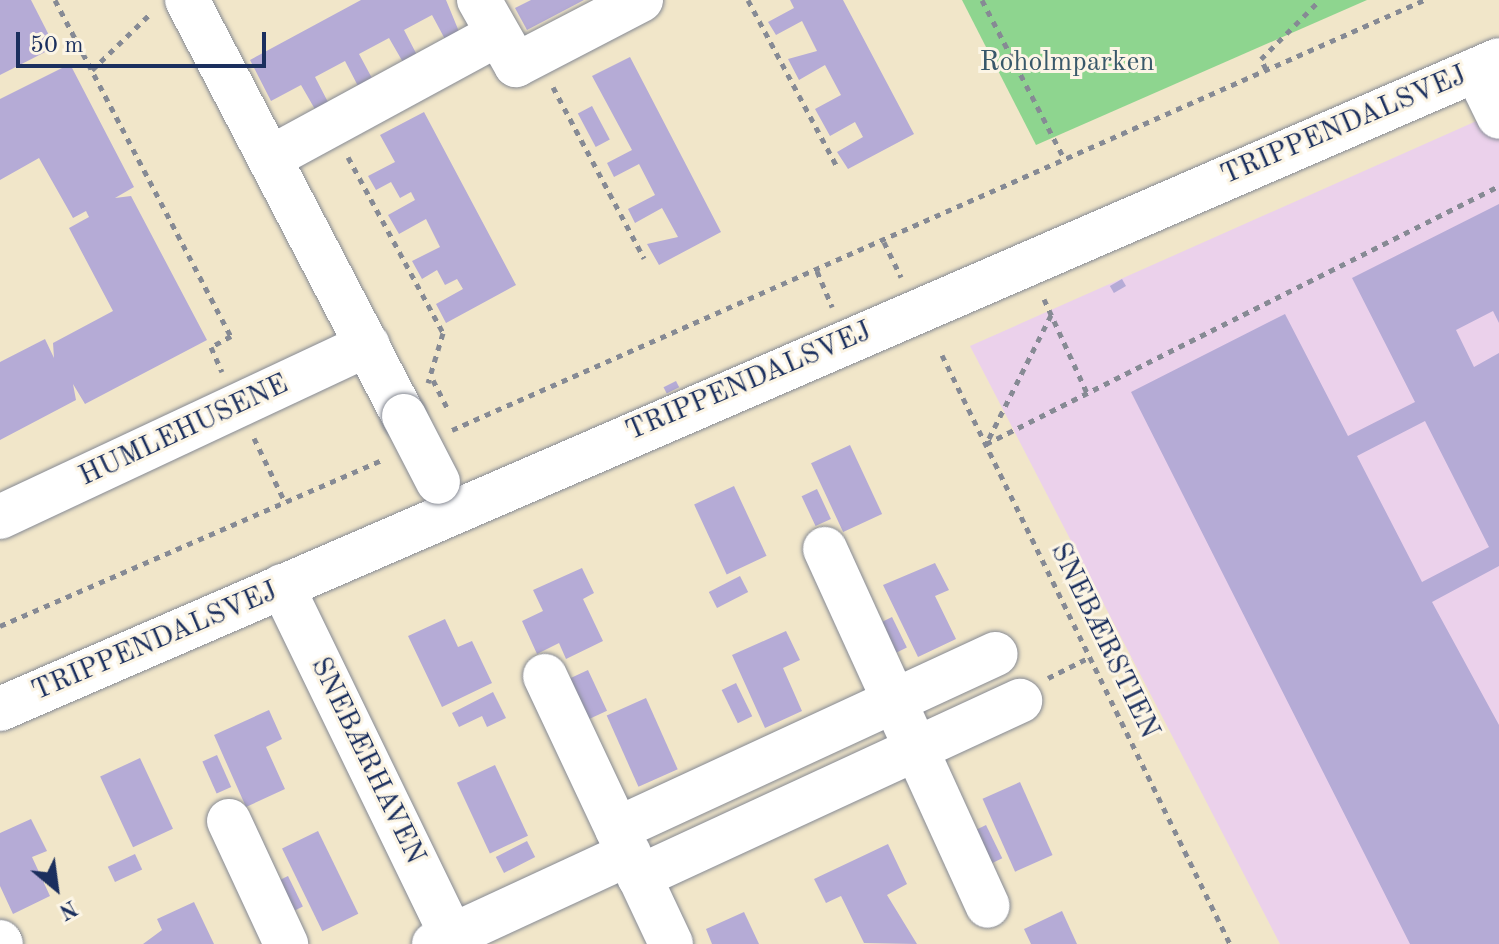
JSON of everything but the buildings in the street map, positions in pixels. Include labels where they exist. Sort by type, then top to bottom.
[{"type":"street","points":[[187,0],[445,496]]},
{"type":"street","points":[[270,158],[330,125],[488,18],[516,65],[641,0]]},
{"type":"street","points":[[1488,65],[1499,117]]},
{"type":"street","name":"TRIPPENDALSVEJ","points":[[0,709],[282,586],[445,496],[1026,262],[1488,65]]},
{"type":"street","name":"HUMLEHUSENE","points":[[0,517],[368,345]]},
{"type":"street","points":[[825,549],[988,906]]},
{"type":"street","name":"SNEBÆRHAVEN","points":[[282,586],[447,941],[628,853],[893,701],[996,654]]},
{"type":"street","points":[[545,676],[671,944]]},
{"type":"street","name":"SNEBÆRHAVEN","points":[[628,853],[916,749],[1020,701]]},
{"type":"street","points":[[229,821],[286,944]]},
{"type":"path","points":[[55,0],[231,336],[211,347],[237,406]]},
{"type":"path","points":[[92,70],[164,0]]},
{"type":"path","points":[[748,0],[837,167]]},
{"type":"path","points":[[982,0],[1064,158]]},
{"type":"path","points":[[1266,69],[1261,59],[1320,0]]},
{"type":"path","points":[[901,277],[884,242],[1064,158],[1424,0]]},
{"type":"path","points":[[536,55],[644,258]]},
{"type":"path","points":[[330,125],[443,333],[433,380],[400,407]]},
{"type":"path","points":[[986,444],[1499,186]]},
{"type":"path","points":[[1026,262],[1087,393]]},
{"type":"path","points":[[817,271],[840,324]]},
{"type":"path","points":[[986,444],[1051,315]]},
{"type":"path","name":"SNEBÆRSTIEN","points":[[942,355],[1230,944]]},
{"type":"path","points":[[267,463],[285,502]]},
{"type":"shaded area","points":[[1499,111],[1499,944],[1280,944],[970,346]]},
{"type":"green space","name":"Roholmparken","points":[[962,0],[1367,0],[1036,145]]}]
